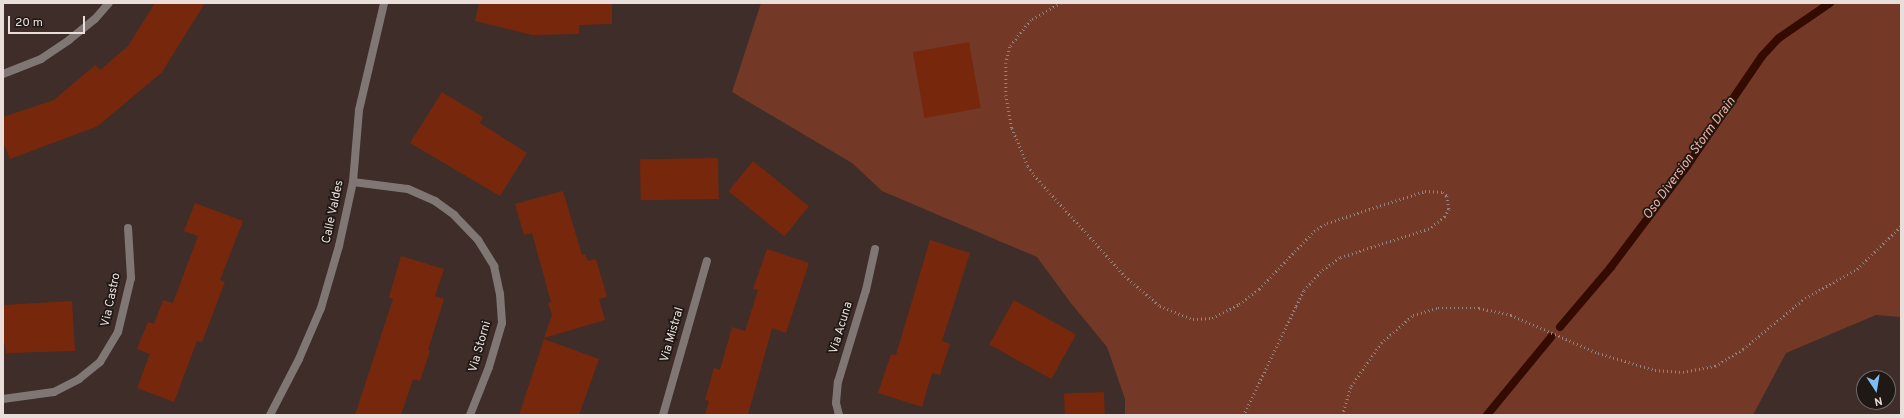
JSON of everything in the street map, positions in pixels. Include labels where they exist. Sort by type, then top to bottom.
[{"type":"street","points":[[3,74],[41,59],[96,19],[108,3]]},
{"type":"street","name":"Calle Valdes","points":[[270,415],[299,359],[320,308],[339,246],[353,182],[360,110],[384,3]]},
{"type":"street","name":"Via Storni","points":[[353,182],[408,189],[435,201],[454,215],[478,240],[494,266],[500,294],[502,322],[489,367],[470,415]]},
{"type":"street","name":"Via Castro","points":[[3,399],[54,392],[78,379],[100,362],[118,332],[131,278],[128,228]]},
{"type":"street","name":"Via Acuna","points":[[839,415],[836,403],[838,382],[866,290],[875,249]]},
{"type":"street","name":"Via Mistral","points":[[662,415],[707,261]]},
{"type":"path","points":[[1061,3],[1031,20],[1010,47],[1006,62],[1006,89],[1012,128],[1020,150],[1034,175],[1125,276],[1160,306],[1193,320],[1212,318],[1239,304],[1259,289],[1314,231],[1327,223],[1426,191],[1443,192],[1448,196],[1449,209],[1445,217],[1429,229],[1340,258],[1321,272],[1304,291],[1244,415]]},
{"type":"path","points":[[1342,415],[1351,386],[1381,344],[1413,315],[1438,308],[1479,308],[1511,315],[1598,353],[1655,370],[1683,372],[1715,366],[1743,349],[1805,298],[1857,269],[1901,226]]},
{"type":"shaded area","points":[[761,3],[1901,3],[1901,317],[1876,315],[1786,353],[1753,415],[1125,415],[1125,399],[1107,347],[1070,302],[1037,257],[882,191],[852,163],[732,92]]},
{"type":"building","points":[[155,3],[205,3],[162,72],[98,126],[10,159],[3,142],[3,117],[54,100],[95,65],[100,70],[128,46]]},
{"type":"building","points":[[479,3],[612,3],[612,24],[579,25],[579,34],[532,35],[475,21]]},
{"type":"building","points":[[969,42],[981,108],[925,118],[913,52]]},
{"type":"building","points":[[442,92],[483,117],[480,123],[527,153],[500,196],[410,143]]},
{"type":"building","points":[[718,158],[719,199],[641,200],[640,159]]},
{"type":"building","points":[[753,161],[809,206],[784,237],[728,191]]},
{"type":"building","points":[[563,191],[582,255],[585,254],[588,261],[596,259],[607,297],[599,299],[605,320],[544,338],[552,315],[548,303],[551,302],[532,233],[524,235],[515,204]]},
{"type":"building","points":[[195,203],[243,221],[220,280],[225,282],[202,342],[197,341],[174,402],[137,388],[150,354],[137,349],[148,322],[154,324],[163,300],[173,303],[198,236],[184,231]]},
{"type":"building","points":[[930,240],[970,253],[942,341],[950,344],[940,375],[932,373],[922,407],[878,393],[891,354],[896,355]]},
{"type":"building","points":[[767,249],[809,263],[786,333],[772,328],[748,415],[705,415],[709,401],[705,400],[714,368],[720,370],[732,327],[745,331],[758,290],[753,289]]},
{"type":"building","points":[[401,256],[444,269],[435,296],[444,299],[428,350],[430,351],[420,381],[413,379],[401,415],[355,415],[393,299],[389,297]]},
{"type":"building","points":[[1014,300],[1076,334],[1051,379],[989,345]]},
{"type":"building","points":[[72,301],[75,351],[6,353],[5,344],[3,345],[3,305]]},
{"type":"building","points":[[544,339],[599,359],[579,415],[519,415]]},
{"type":"building","points":[[1104,392],[1105,415],[1065,415],[1064,393]]},
{"type":"waterway","name":"Oso Diversion Storm Drain","points":[[1560,327],[1611,267],[1687,166],[1762,56],[1779,38],[1830,3]]},
{"type":"waterway","name":"Oso Diversion Storm Drain","points":[[1487,415],[1551,337]]}]
